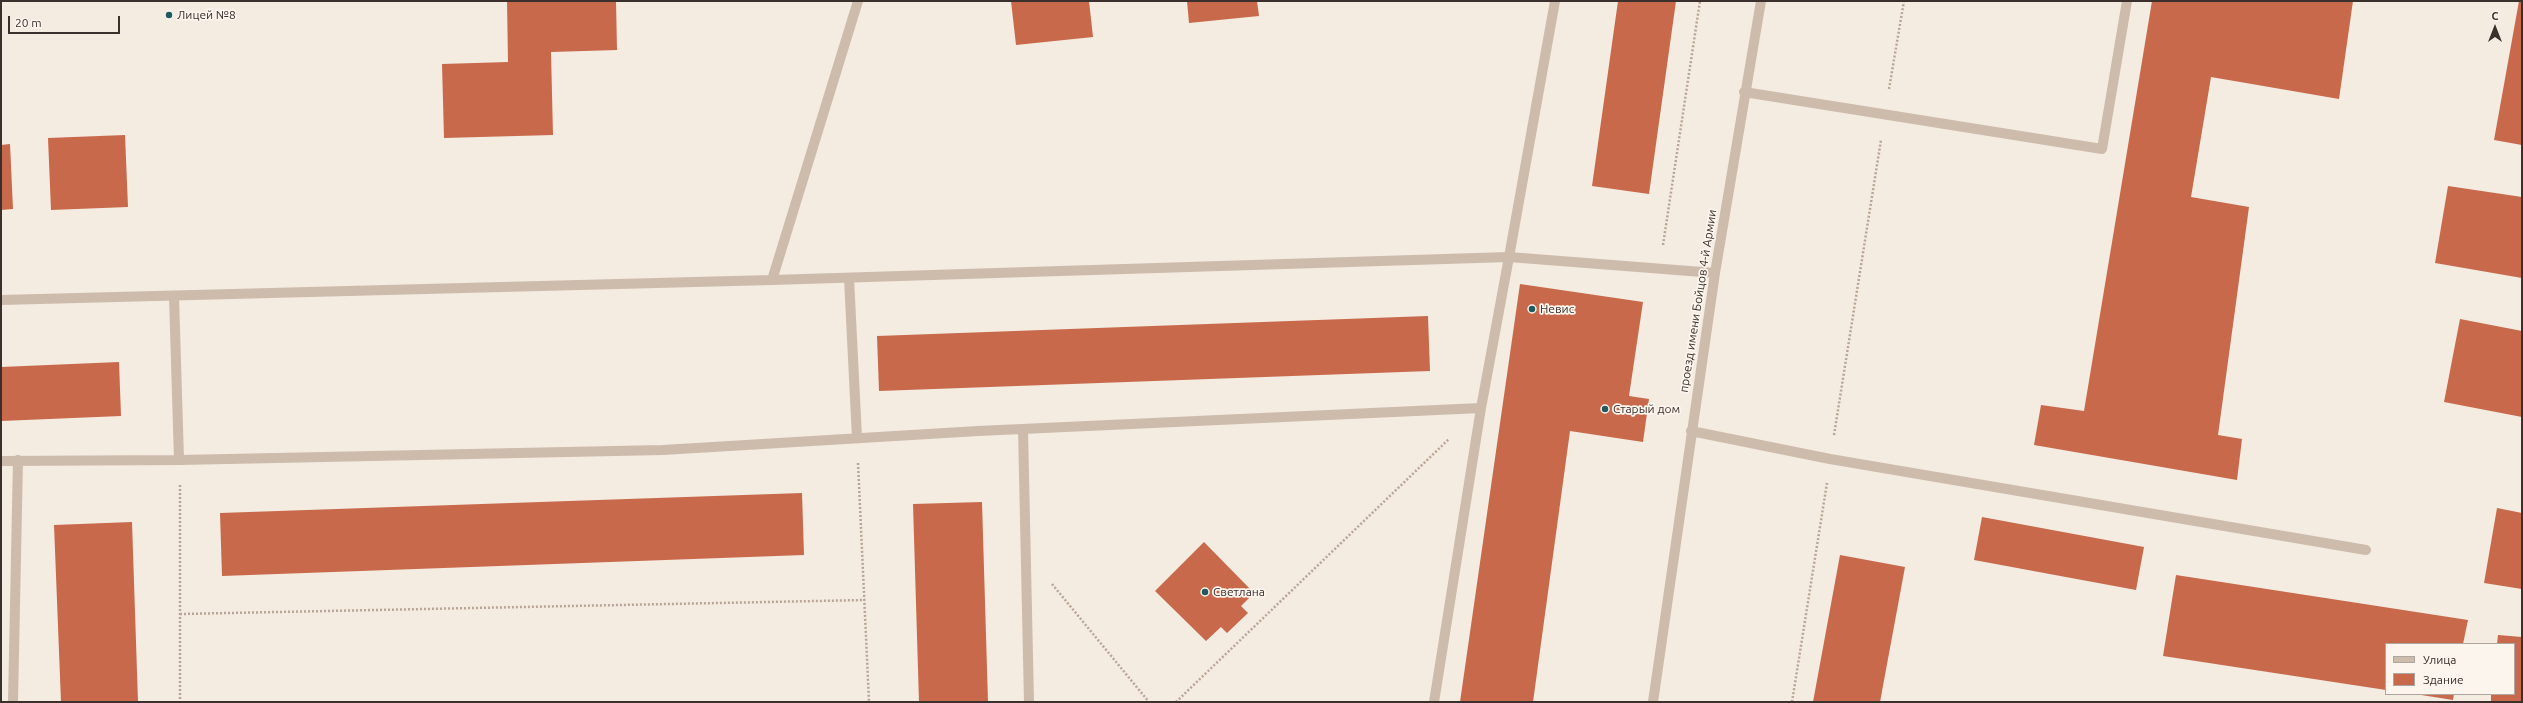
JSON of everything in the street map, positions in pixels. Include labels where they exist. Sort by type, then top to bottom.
[{"type":"street","points":[[772,280],[858,1]]},
{"type":"street","points":[[1434,702],[1481,408],[1555,1]]},
{"type":"street","name":"проезд имени Бойцов 4-й Армии","points":[[1653,702],[1715,273],[1744,92],[1761,1]]},
{"type":"street","points":[[1744,92],[2102,149],[2128,1]]},
{"type":"street","points":[[1,300],[849,278],[1509,258],[1715,273]]},
{"type":"street","points":[[849,278],[857,438]]},
{"type":"street","points":[[174,296],[180,460]]},
{"type":"street","points":[[1,461],[180,460],[662,450],[1023,429],[1481,408]]},
{"type":"street","points":[[1023,429],[1028,702]]},
{"type":"street","points":[[1691,431],[1830,459],[2366,550]]},
{"type":"street","points":[[13,702],[18,460]]},
{"type":"path","points":[[1660,269],[1700,1]]},
{"type":"path","points":[[1792,702],[1904,1]]},
{"type":"path","points":[[1176,702],[1481,408]]},
{"type":"path","points":[[857,438],[869,702]]},
{"type":"path","points":[[180,460],[180,702]]},
{"type":"path","points":[[1026,552],[1149,702]]},
{"type":"path","points":[[180,614],[865,600]]},
{"type":"building","points":[[507,1],[616,1],[617,50],[551,52],[553,135],[444,138],[442,64],[508,62]]},
{"type":"building","points":[[1011,1],[1089,1],[1093,37],[1016,45]]},
{"type":"building","points":[[1187,1],[1257,1],[1259,16],[1189,23]]},
{"type":"building","points":[[1618,1],[1676,1],[1649,194],[1592,186]]},
{"type":"building","points":[[2152,1],[2353,1],[2339,99],[2211,77],[2191,197],[2249,207],[2218,435],[2242,439],[2237,480],[2034,445],[2041,405],[2084,411]]},
{"type":"building","points":[[2519,1],[2522,1],[2522,145],[2494,140]]},
{"type":"building","points":[[125,135],[128,207],[51,210],[48,138]]},
{"type":"building","points":[[10,144],[13,209],[1,210],[1,145]]},
{"type":"building","points":[[2448,186],[2522,197],[2522,278],[2435,263]]},
{"type":"building","points":[[1520,284],[1643,302],[1629,396],[1649,399],[1643,442],[1570,431],[1533,702],[1460,702]]},
{"type":"building","points":[[1428,316],[1430,371],[879,391],[877,336]]},
{"type":"building","points":[[2460,319],[2522,331],[2522,417],[2444,402]]},
{"type":"building","points":[[119,362],[121,416],[1,421],[1,367]]},
{"type":"building","points":[[802,493],[804,555],[222,576],[220,513]]},
{"type":"building","points":[[982,502],[988,702],[919,702],[913,504]]},
{"type":"building","points":[[2497,508],[2522,513],[2522,589],[2484,583]]},
{"type":"building","points":[[1982,517],[2144,547],[2136,590],[1974,560]]},
{"type":"building","points":[[132,522],[138,702],[61,702],[54,525]]},
{"type":"building","name":"Светлана","points":[[1204,542],[1254,593],[1241,606],[1248,613],[1227,633],[1221,627],[1206,641],[1155,591]]},
{"type":"building","points":[[1840,555],[1905,567],[1880,702],[1813,702]]},
{"type":"building","points":[[2176,575],[2468,620],[2463,643],[2385,643],[2385,690],[2163,656]]},
{"type":"building","points":[[2498,635],[2522,637],[2522,702],[2491,702],[2491,695],[2515,695],[2515,643],[2497,643]]},
{"type":"building","points":[[2421,695],[2454,695],[2453,700]]},
{"type":"place","name":"Лицей №8","points":[[169,15]]},
{"type":"place","name":"Невис","points":[[1532,309]]},
{"type":"place","name":"Старый дом","points":[[1605,409]]},
{"type":"place","name":"Светлана","points":[[1205,592]]}]
